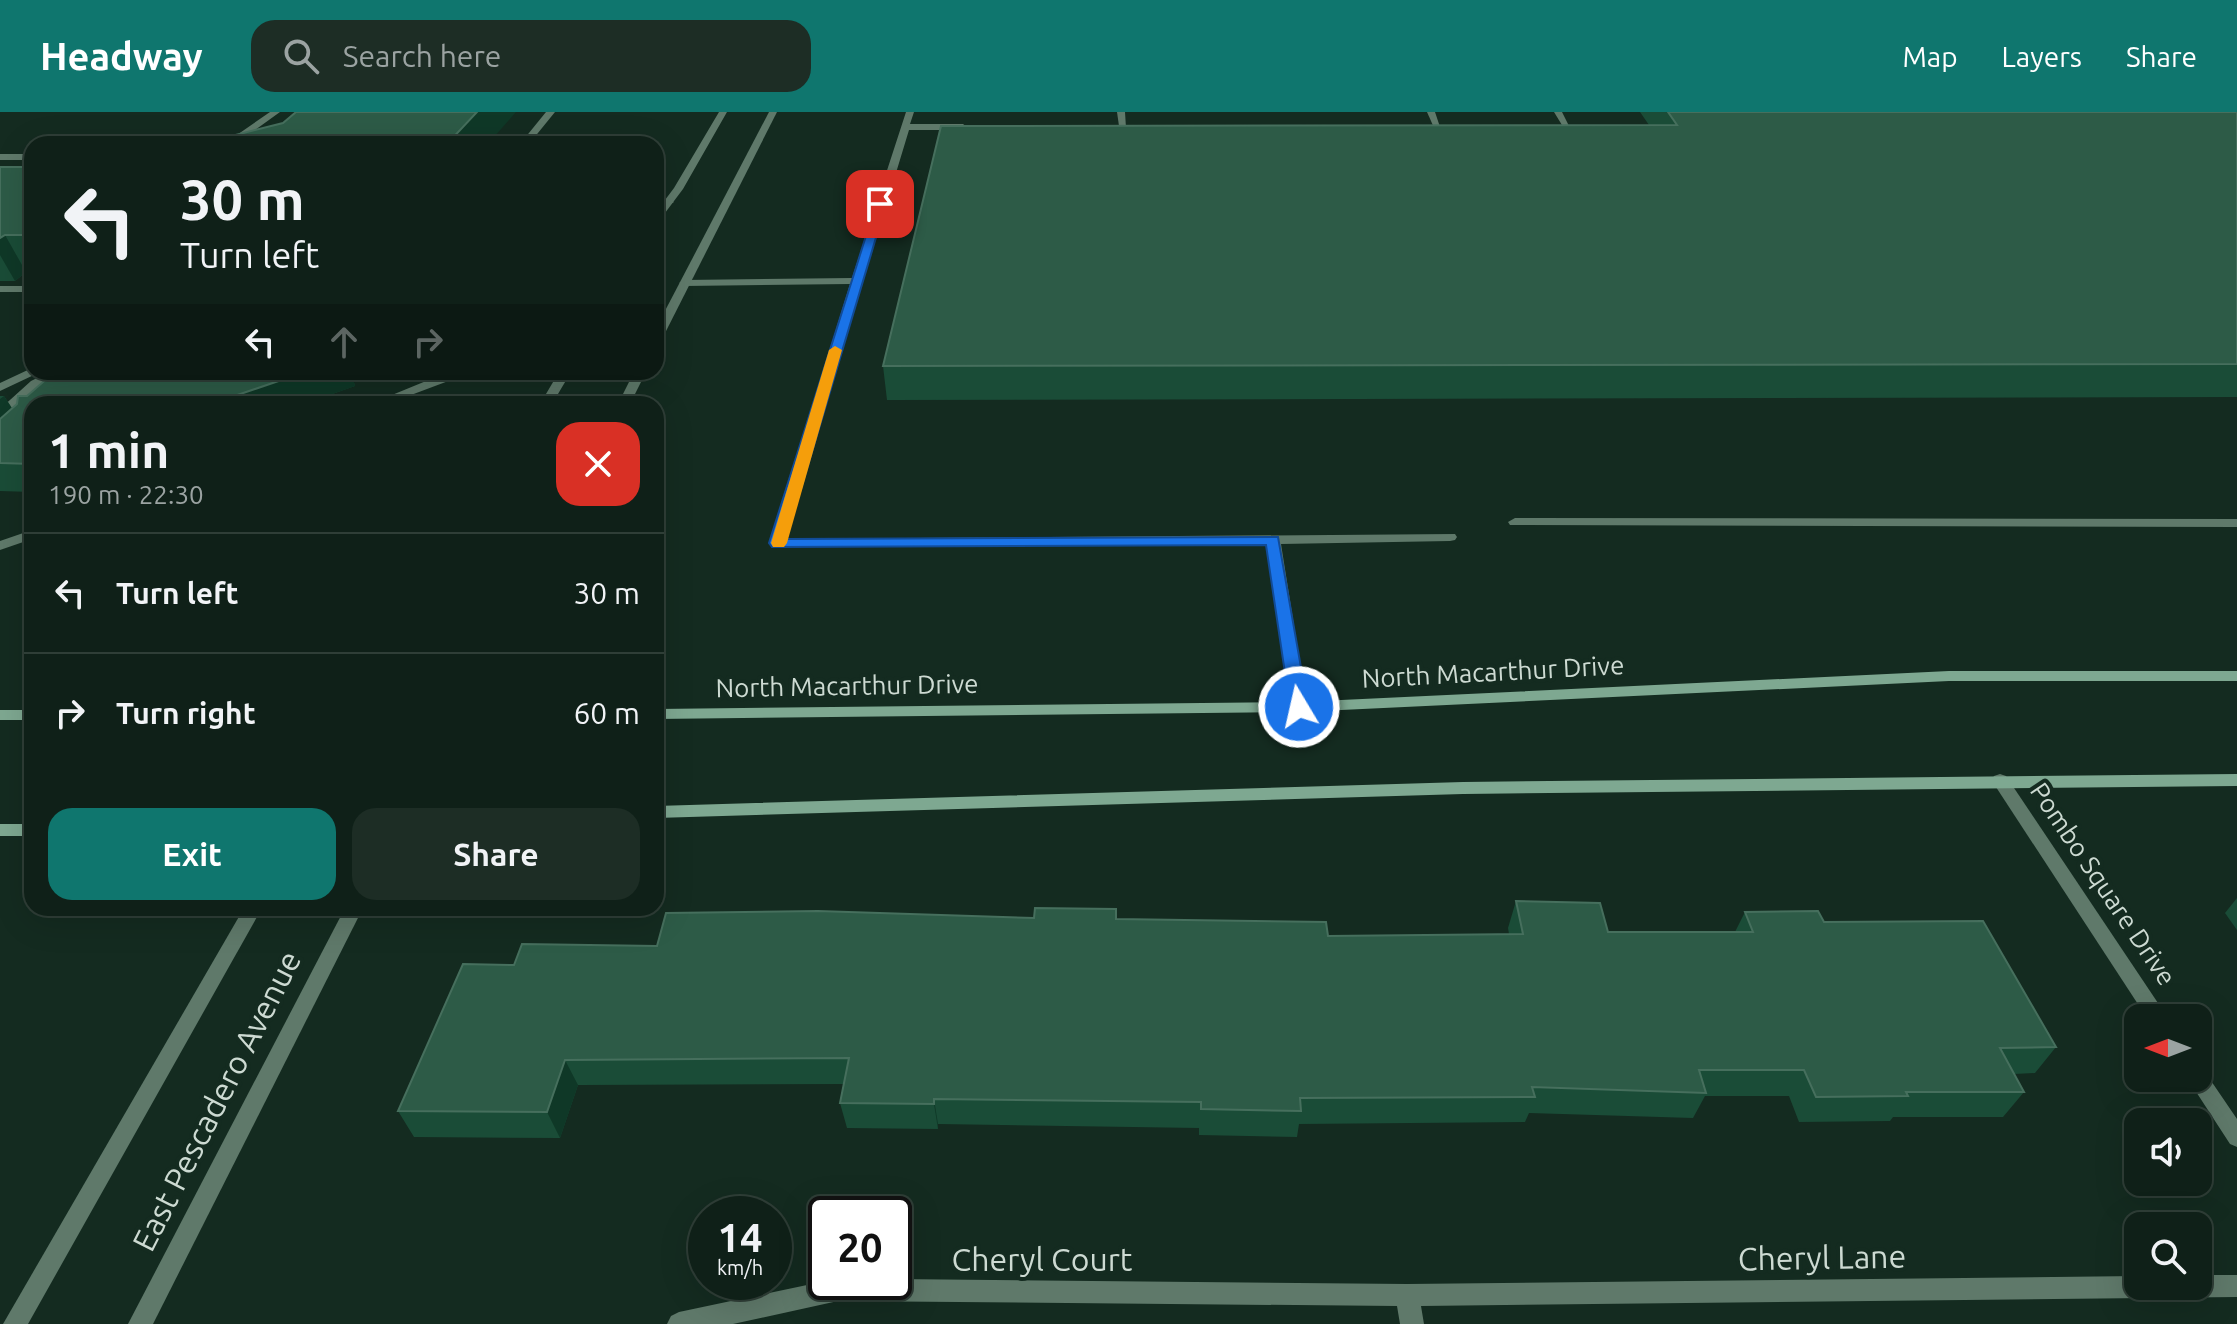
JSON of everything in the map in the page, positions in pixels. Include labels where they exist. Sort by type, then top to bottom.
[{"type":"main road","name":"North Macarthur Drive","points":[[664,714],[1299,707],[1949,676],[2237,676]]},
{"type":"main road","points":[[0,715],[24,715]]},
{"type":"main road","points":[[664,812],[1463,788],[2000,780],[2237,780]]},
{"type":"main road","points":[[0,830],[24,830]]},
{"type":"street","points":[[241,136],[276,112]]},
{"type":"street","points":[[531,136],[551,112]]},
{"type":"street","points":[[664,209],[723,112]]},
{"type":"street","points":[[664,323],[773,112]]},
{"type":"street","points":[[910,112],[777,543],[1450,537]]},
{"type":"street","points":[[1121,112],[1123,126]]},
{"type":"street","points":[[1431,112],[1438,128]]},
{"type":"street","points":[[1558,112],[1568,128]]},
{"type":"street","points":[[1107,126],[1139,126]]},
{"type":"street","points":[[905,127],[967,127]]},
{"type":"street","points":[[1423,128],[1453,128]]},
{"type":"street","points":[[1554,128],[1583,131]]},
{"type":"street","points":[[0,157],[24,157]]},
{"type":"street","points":[[664,202],[669,202]]},
{"type":"street","points":[[684,283],[856,281]]},
{"type":"street","points":[[0,289],[24,289]]},
{"type":"street","points":[[0,387],[24,376]]},
{"type":"street","points":[[0,415],[43,380]]},
{"type":"street","points":[[397,396],[439,380]]},
{"type":"street","points":[[1515,522],[2237,523]]},
{"type":"street","points":[[0,546],[24,537]]},
{"type":"street","points":[[1273,540],[1299,707]]},
{"type":"street","name":"Pombo Square Drive","points":[[2000,780],[2149,1004]]},
{"type":"street","name":"East Pescadero Avenue","points":[[15,1324],[248,916]]},
{"type":"street","name":"East Pescadero Avenue","points":[[140,1324],[350,916]]},
{"type":"street","points":[[2207,1092],[2237,1137]]},
{"type":"street","name":"Cheryl Lane","points":[[1407,1295],[2237,1286]]},
{"type":"street","name":"Cheryl Court","points":[[679,1324],[838,1290],[1407,1295]]},
{"type":"street","points":[[1407,1295],[1412,1324]]},
{"type":"building","points":[[296,112],[477,112],[454,136],[232,136],[283,123]]},
{"type":"building","points":[[1668,112],[2237,112],[2237,364],[883,366],[941,126],[1677,125]]},
{"type":"building","points":[[0,167],[24,167],[24,235],[0,238]]},
{"type":"building","points":[[45,380],[282,380],[234,396],[27,396]]},
{"type":"building","points":[[18,396],[24,396],[24,464],[0,463],[0,419],[17,404]]},
{"type":"building","points":[[1516,901],[1600,903],[1608,932],[1753,932],[1745,912],[1818,911],[1824,922],[1983,921],[2056,1047],[2000,1048],[2024,1092],[1906,1092],[1908,1096],[1816,1097],[1804,1070],[1699,1070],[1706,1093],[1532,1087],[1535,1097],[1300,1098],[1301,1111],[1201,1109],[1201,1102],[934,1099],[934,1104],[840,1103],[849,1058],[565,1060],[547,1112],[398,1111],[463,964],[514,965],[522,944],[657,946],[666,913],[818,911],[1034,918],[1035,908],[1116,909],[1116,919],[1326,922],[1328,936],[1523,934]]},
{"type":"slow traffic","points":[[779,543],[835,350]]},
{"type":"route","points":[[880,204],[777,543],[1273,540],[1299,707]]}]
